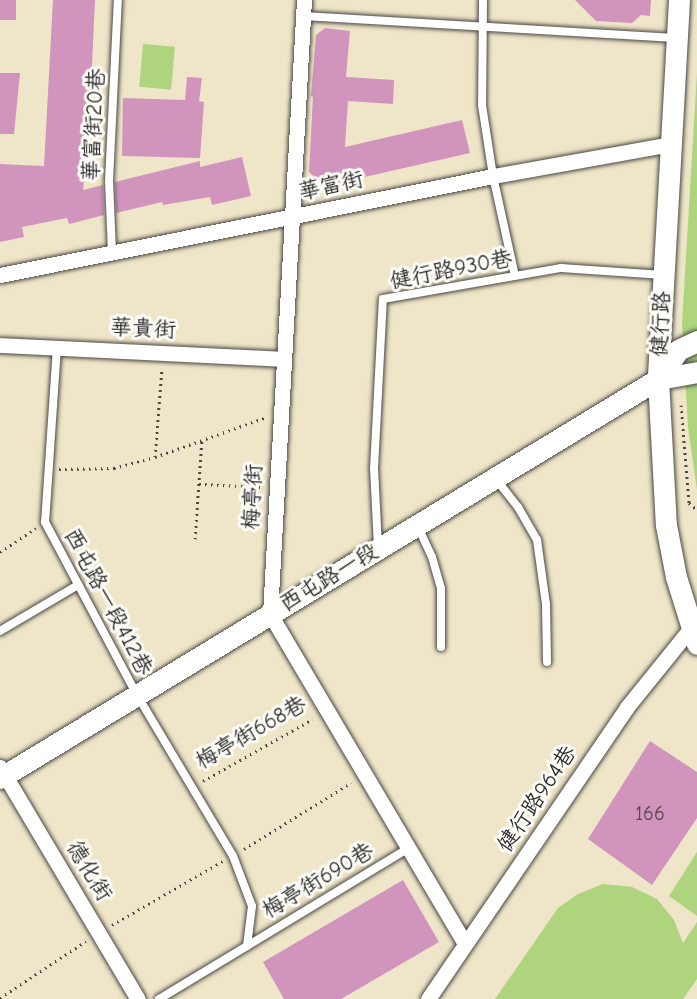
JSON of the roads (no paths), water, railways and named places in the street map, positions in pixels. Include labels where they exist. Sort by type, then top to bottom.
[{"type":"street","name":"梅亭街","points":[[270,614],[304,0]]},
{"type":"street","name":"健行路","points":[[679,0],[658,379],[666,525],[694,637]]},
{"type":"street","name":"華富街","points":[[0,275],[493,176],[671,144]]},
{"type":"street","name":"西屯路一段","points":[[658,379],[678,350],[697,341]]},
{"type":"street","name":"華貴街","points":[[0,345],[284,359]]},
{"type":"street","name":"西屯路一段","points":[[2,773],[137,695],[658,379],[697,372]]},
{"type":"street","points":[[270,614],[465,944]]},
{"type":"street","name":"健行路964巷","points":[[428,999],[627,707],[694,637]]},
{"type":"street","name":"德化街","points":[[2,773],[138,999]]},
{"type":"lane","name":"華富街20巷","points":[[112,252],[109,181],[118,0]]},
{"type":"lane","points":[[483,0],[482,105],[493,176],[515,276]]},
{"type":"lane","points":[[303,16],[677,38]]},
{"type":"lane","name":"健行路930巷","points":[[378,548],[374,469],[383,300],[561,268],[664,275]]},
{"type":"lane","name":"西屯路一段412巷","points":[[57,348],[45,522],[137,695]]},
{"type":"lane","points":[[495,478],[518,507],[537,540],[546,604],[548,662]]},
{"type":"lane","points":[[417,525],[432,557],[441,589],[441,647]]},
{"type":"lane","points":[[0,631],[78,585]]},
{"type":"lane","name":"梅亭街668巷","points":[[137,695],[232,856],[252,906],[247,946]]},
{"type":"lane","name":"梅亭街690巷","points":[[159,999],[409,848]]}]
